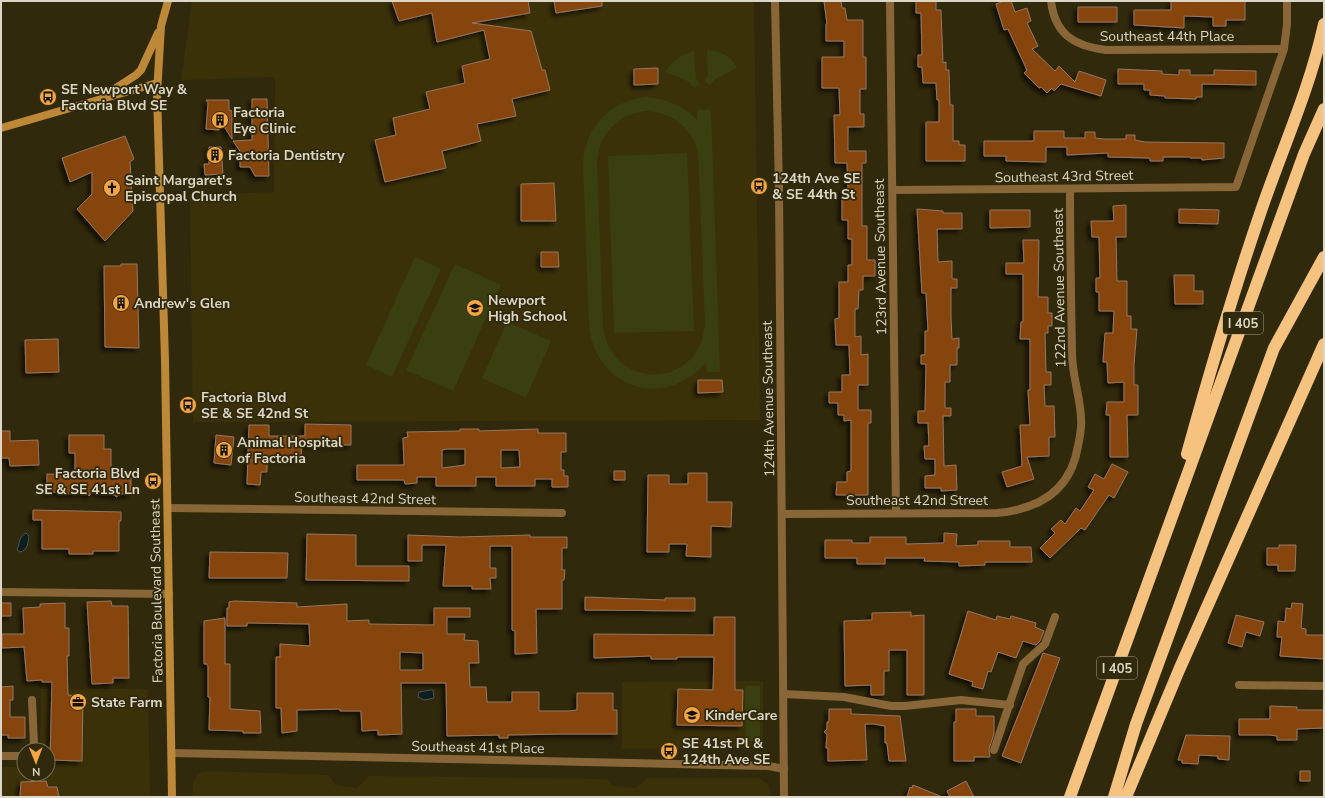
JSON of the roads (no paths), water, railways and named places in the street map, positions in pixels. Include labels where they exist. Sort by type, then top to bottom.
[{"type":"highway","points":[[1164,538],[1216,350],[1262,207],[1312,73],[1324,24]]},
{"type":"highway","name":"I 405","points":[[1070,797],[1304,154],[1324,109]]},
{"type":"highway","name":"I 405","points":[[1114,797],[1136,724],[1274,348],[1324,257]]},
{"type":"highway","points":[[1126,797],[1179,670],[1324,344]]},
{"type":"main road","name":"Factoria Boulevard Southeast","points":[[168,1],[161,26],[157,83],[170,594],[172,797]]},
{"type":"main road","points":[[96,101],[136,75],[141,70],[161,26]]},
{"type":"main road","points":[[1,128],[157,83]]},
{"type":"street","name":"124th Avenue Southeast","points":[[775,1],[784,797]]},
{"type":"street","name":"123rd Avenue Southeast","points":[[890,1],[896,513]]},
{"type":"street","name":"Southeast 44th Place","points":[[1051,1],[1056,22],[1063,31],[1074,42],[1088,48],[1106,50],[1284,49]]},
{"type":"street","points":[[1284,49],[1287,24],[1286,1]]},
{"type":"street","name":"Southeast 43rd Street","points":[[892,190],[1236,187],[1284,49]]},
{"type":"street","name":"122nd Avenue Southeast","points":[[1049,497],[1068,476],[1077,452],[1081,432],[1080,404],[1072,355],[1070,189]]},
{"type":"street","name":"Southeast 42nd Street","points":[[782,514],[1003,513],[1029,507],[1049,497]]},
{"type":"street","name":"Southeast 42nd Street","points":[[168,508],[562,513]]},
{"type":"street","points":[[1,592],[170,594]]},
{"type":"street","points":[[994,750],[1024,664],[1045,644],[1055,617]]},
{"type":"street","points":[[1239,685],[1324,686]]},
{"type":"street","points":[[784,694],[844,697],[891,706],[961,700],[1010,705]]},
{"type":"street","points":[[32,700],[34,742]]},
{"type":"street","name":"Southeast 41st Place","points":[[172,753],[769,766],[784,769]]},
{"type":"street","points":[[1,756],[16,756]]},
{"type":"place","name":"SE Newport Way & Factoria Blvd SE","points":[[48,97]]},
{"type":"place","name":"Factoria Eye Clinic","points":[[220,120]]},
{"type":"place","name":"Factoria Dentistry","points":[[215,155]]},
{"type":"place","name":"124th Ave SE & SE 44th St","points":[[759,186]]},
{"type":"place","name":"Saint Margaret's Episcopal Church","points":[[112,188]]},
{"type":"place","name":"Andrew's Glen","points":[[121,303]]},
{"type":"place","name":"Newport High School","points":[[475,308]]},
{"type":"place","name":"Factoria Blvd SE & SE 42nd St","points":[[188,405]]},
{"type":"place","name":"Animal Hospital of Factoria","points":[[224,450]]},
{"type":"place","name":"Factoria Blvd SE & SE 41st Ln","points":[[153,481]]},
{"type":"place","name":"State Farm","points":[[78,702]]},
{"type":"place","name":"KinderCare","points":[[692,715]]},
{"type":"place","name":"SE 41st Pl & 124th Ave SE","points":[[669,751]]}]
